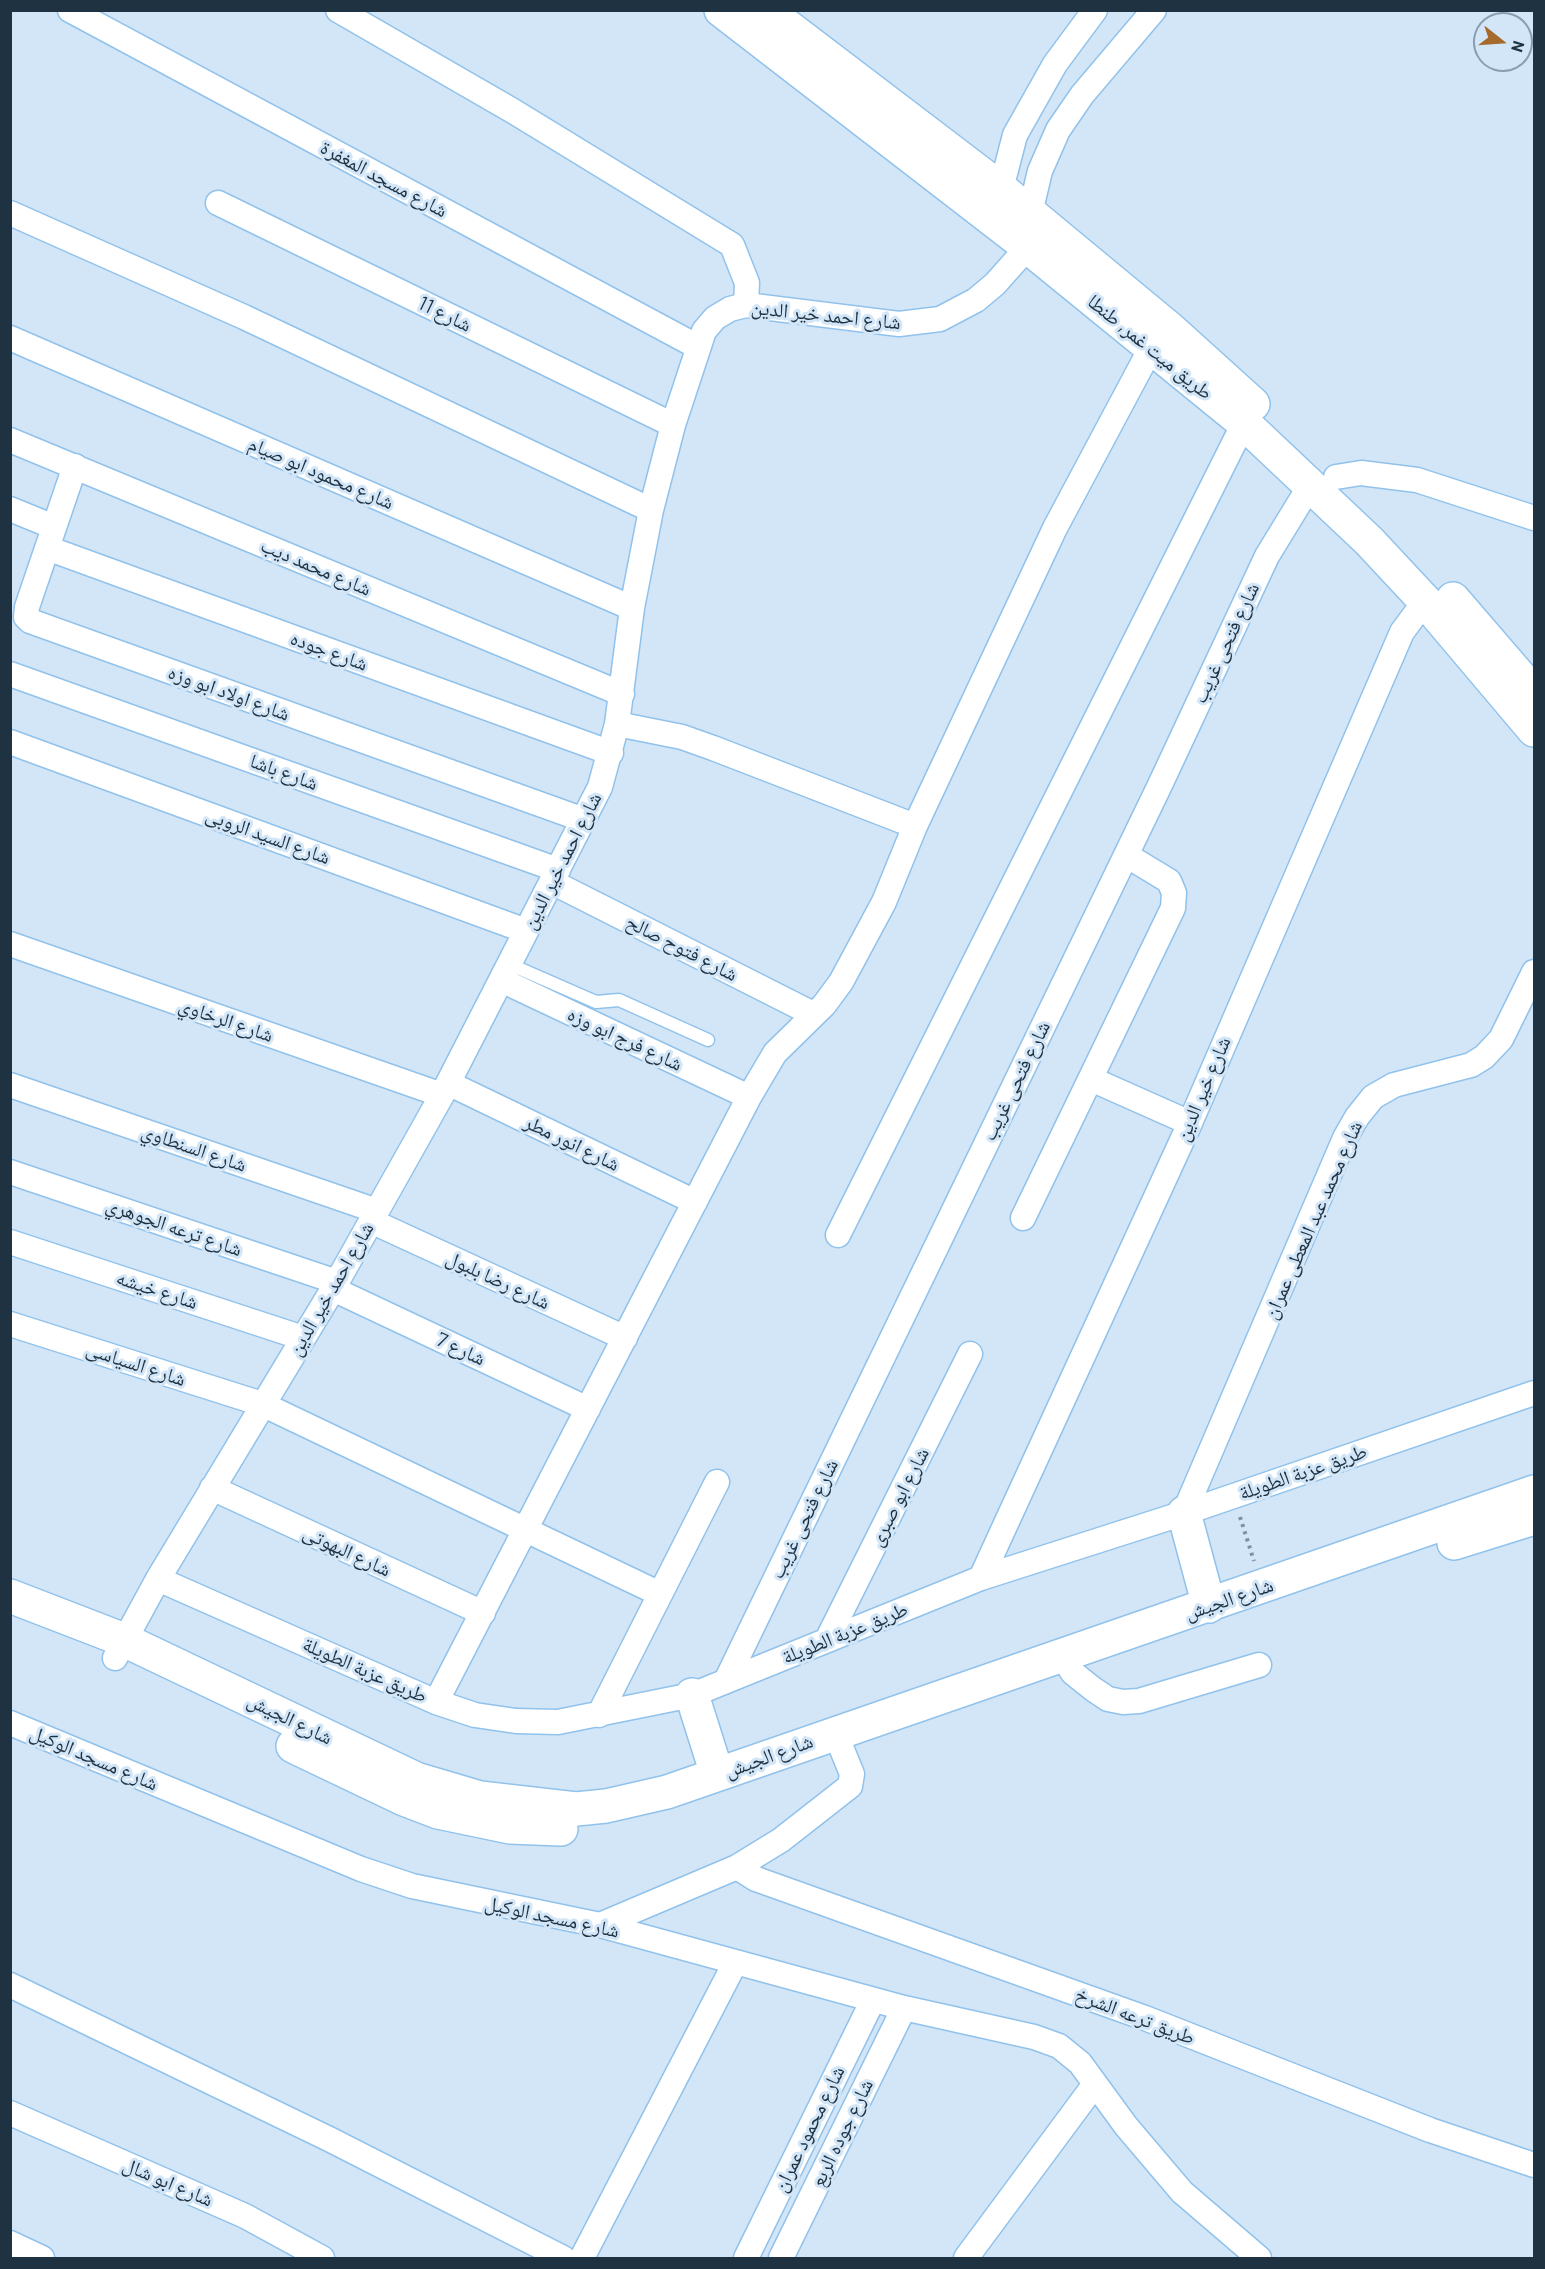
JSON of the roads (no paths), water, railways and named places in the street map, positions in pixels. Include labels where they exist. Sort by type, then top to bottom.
[{"type":"main road","name":"طريق ميت غمر, طنطا","points":[[721,10],[1011,208],[1028,248],[1244,423],[1324,480],[1406,547],[1534,693]]},
{"type":"main road","name":"طريق ميت غمر, طنطا","points":[[766,10],[1011,208],[1170,329],[1324,480],[1370,541],[1425,601],[1534,730]]},
{"type":"main road","name":"شارع الجيش","points":[[10,1596],[120,1649],[404,1799],[474,1821],[546,1819],[606,1826],[635,1820],[841,1747],[1068,1664],[1209,1606],[1534,1492]]},
{"type":"main road","points":[[1184,1513],[1209,1606]]},
{"type":"main road","name":"شارع الجيش","points":[[546,1819],[667,1792],[717,1774],[1534,1518]]},
{"type":"main road","name":"شارع الجيش","points":[[10,1616],[120,1649]]},
{"type":"main road","points":[[692,1695],[717,1774]]},
{"type":"street","name":"شارع مسجد المغفرة","points":[[70,10],[698,347]]},
{"type":"street","points":[[338,10],[513,111],[732,244],[747,283],[746,304]]},
{"type":"street","points":[[1011,208],[1015,135],[1055,64],[1095,10]]},
{"type":"street","points":[[1011,208],[1040,171],[1058,130],[1082,94],[1154,10]]},
{"type":"street","name":"شارع 11","points":[[218,202],[673,425]]},
{"type":"street","points":[[10,213],[244,317],[651,510]]},
{"type":"street","name":"شارع احمد خير الدين","points":[[120,1649],[158,1579],[335,1285],[445,1089],[600,787],[617,724],[632,608],[651,510],[673,425],[704,331],[715,318],[730,309],[746,304],[879,322],[920,323],[949,315],[976,300],[995,284],[1028,248]]},
{"type":"street","name":"شارع محمود ابو صيام","points":[[10,338],[632,608]]},
{"type":"street","points":[[436,1702],[749,1097],[774,1053],[841,982],[884,902],[915,826],[1055,528],[1151,348]]},
{"type":"street","points":[[838,1235],[1244,423]]},
{"type":"street","name":"شارع محمد ديب","points":[[10,440],[622,694]]},
{"type":"street","name":"شارع اولاد ابو وزه","points":[[75,466],[26,612],[26,617],[35,624],[584,820]]},
{"type":"street","points":[[1324,480],[1361,473],[1417,480],[1534,518]]},
{"type":"street","name":"شارع فتحى غريب","points":[[726,1681],[1126,855],[1267,556],[1324,480]]},
{"type":"street","name":"شارع جوده","points":[[10,509],[51,538],[611,753]]},
{"type":"street","name":"شارع خير الدين","points":[[981,1578],[1190,1123],[1402,632],[1425,601]]},
{"type":"street","name":"شارع باشا","points":[[10,674],[555,876]]},
{"type":"street","points":[[617,724],[703,744],[915,826]]},
{"type":"street","name":"شارع السيد الروبى","points":[[10,742],[526,931]]},
{"type":"street","points":[[1023,1218],[1173,908],[1174,893],[1169,881],[1126,855]]},
{"type":"street","name":"شارع فتوح صالح","points":[[555,876],[813,1014]]},
{"type":"street","name":"شارع الرخاوي","points":[[10,944],[445,1089]]},
{"type":"street","name":"شارع فرج ابو وزه","points":[[505,972],[749,1097]]},
{"type":"street","name":"شارع محمد عبد المعطى عمران","points":[[1184,1513],[1345,1138],[1357,1117],[1373,1097],[1394,1085],[1471,1065],[1484,1057],[1501,1039],[1534,972]]},
{"type":"street","points":[[1091,1079],[1190,1123]]},
{"type":"street","name":"شارع السنطاوي","points":[[10,1085],[374,1216]]},
{"type":"street","name":"شارع انور مطر","points":[[445,1089],[695,1203]]},
{"type":"street","name":"شارع ترعه الجوهري","points":[[10,1172],[335,1285]]},
{"type":"street","name":"شارع رضا بلبول","points":[[374,1216],[625,1338]]},
{"type":"street","name":"شارع خيشه","points":[[10,1242],[303,1338]]},
{"type":"street","name":"شارع 7","points":[[335,1285],[588,1409]]},
{"type":"street","name":"شارع السياسى","points":[[10,1324],[262,1404],[660,1594]]},
{"type":"street","name":"شارع ابو صبرى","points":[[827,1640],[970,1354]]},
{"type":"street","name":"طريق عزبة الطويلة","points":[[158,1579],[436,1702],[475,1715],[516,1721],[558,1722],[692,1695],[981,1578],[1184,1513],[1534,1393]]},
{"type":"street","points":[[599,1715],[717,1482]]},
{"type":"street","name":"شارع البهوتى","points":[[212,1488],[483,1613]]},
{"type":"street","points":[[1068,1664],[1108,1699],[1123,1702],[1138,1701],[1259,1665]]},
{"type":"street","name":"شارع مسجد الوكيل","points":[[10,1723],[360,1869],[464,1899],[600,1925],[735,1964],[904,2008],[1034,2037],[1050,2043],[1080,2063],[1182,2192],[1259,2259]]},
{"type":"street","points":[[600,1925],[737,1867],[781,1840],[850,1786],[852,1774],[841,1747]]},
{"type":"street","name":"طريق ترعه الشرخ","points":[[737,1867],[756,1879],[1145,2018],[1430,2130],[1534,2165]]},
{"type":"street","points":[[582,2259],[735,1964]]},
{"type":"street","points":[[10,1985],[329,2139],[563,2259]]},
{"type":"street","name":"شارع محمود عمران","points":[[746,2259],[873,2000]]},
{"type":"street","name":"شارع جوده الربع","points":[[781,2259],[904,2008]]},
{"type":"street","points":[[966,2259],[1095,2084]]},
{"type":"street","name":"شارع ابو شال","points":[[10,2113],[245,2216],[322,2259]]},
{"type":"street","points":[[10,2243],[42,2259]]},
{"type":"lane","points":[[505,972],[596,1002],[619,1000],[708,1040]]}]
